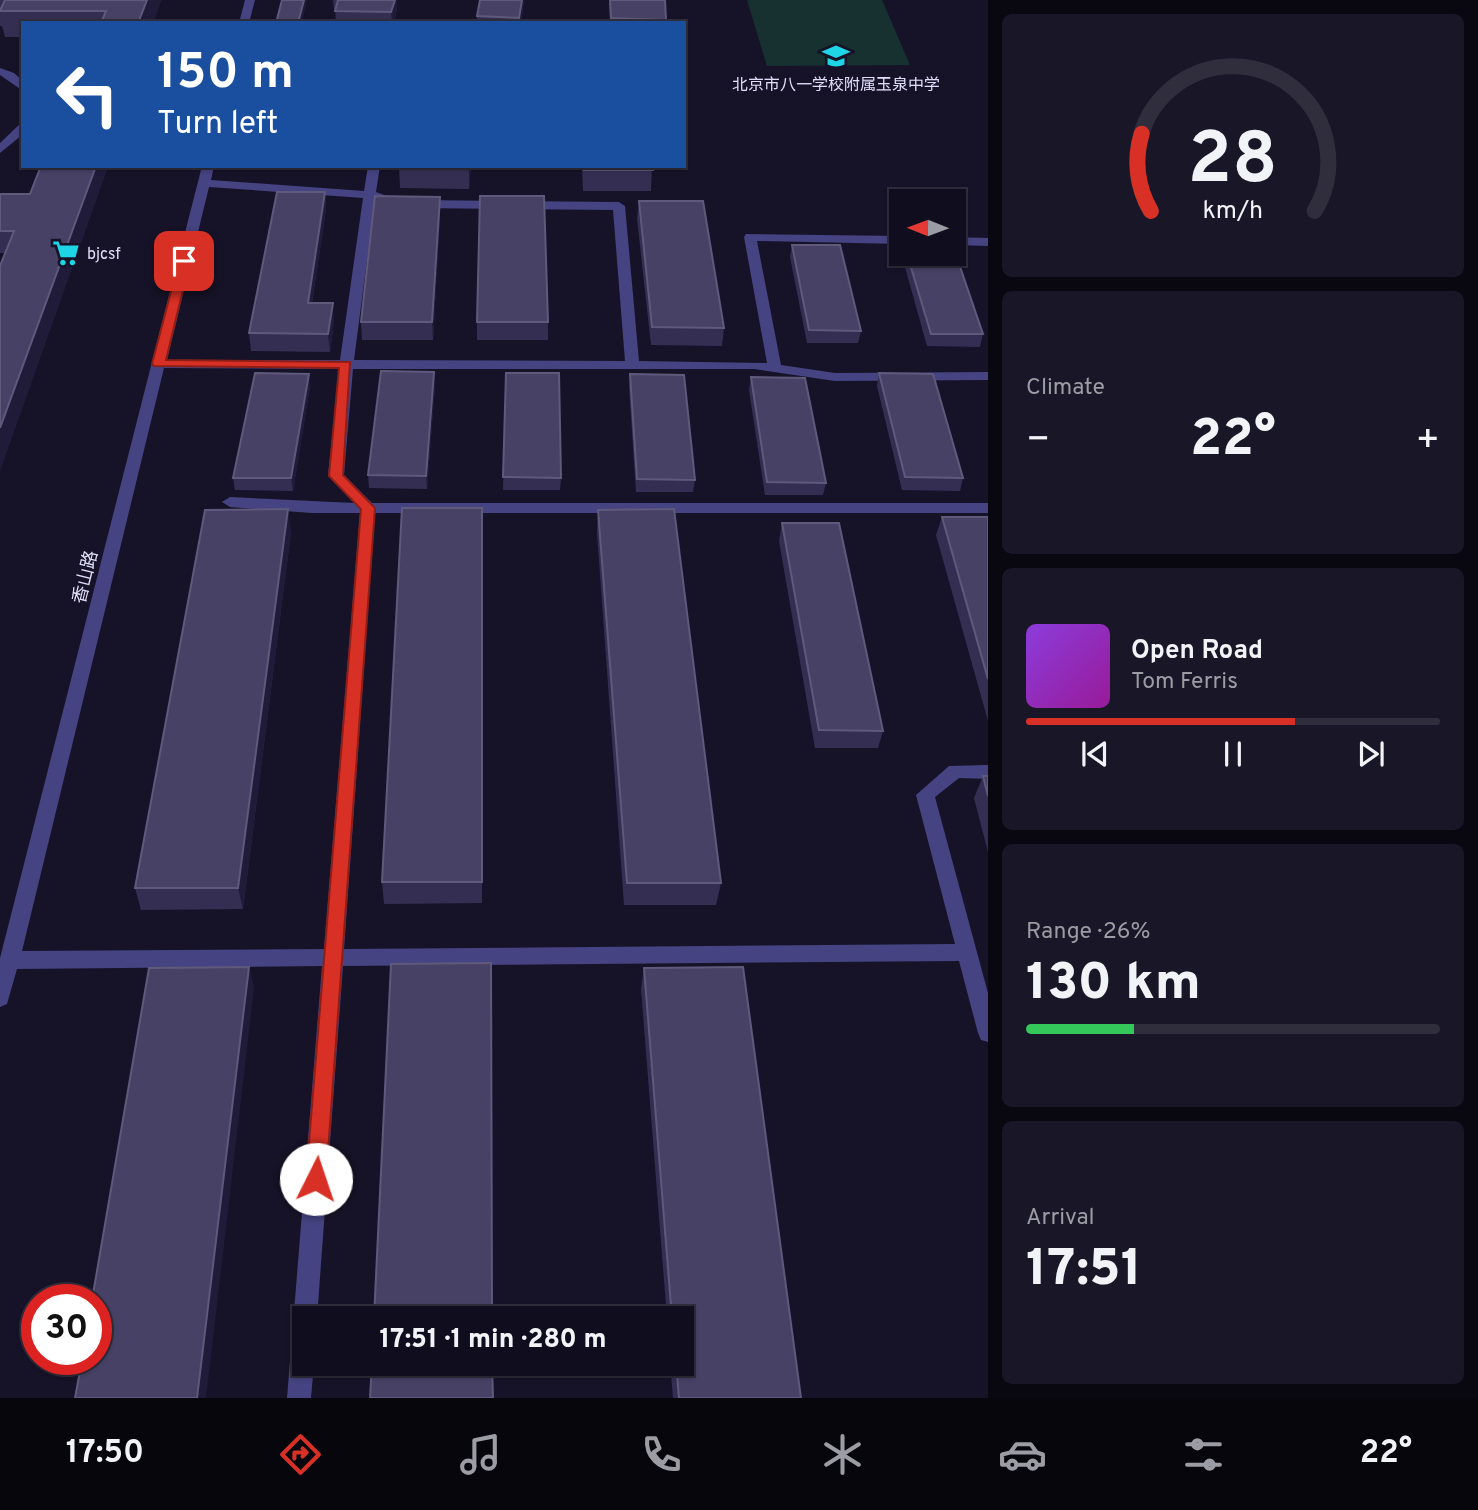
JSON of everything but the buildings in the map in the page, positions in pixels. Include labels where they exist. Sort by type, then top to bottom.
[{"type":"street","points":[[245,21],[250,0]]},
{"type":"street","points":[[0,71],[10,75],[21,86]]},
{"type":"street","points":[[0,149],[21,130]]},
{"type":"street","name":"香山路","points":[[0,998],[208,168]]},
{"type":"street","points":[[306,1306],[368,508],[336,476],[346,364],[374,168]]},
{"type":"street","points":[[204,183],[265,189],[370,193],[414,204],[619,206],[632,364]]},
{"type":"street","points":[[775,368],[750,237],[889,240]]},
{"type":"street","points":[[966,241],[988,242]]},
{"type":"street","points":[[159,364],[754,365],[835,377],[988,376]]},
{"type":"street","points":[[230,502],[312,508],[988,508]]},
{"type":"street","points":[[988,772],[955,771],[925,795],[988,1033]]},
{"type":"street","points":[[9,960],[967,952]]},
{"type":"street","points":[[299,1398],[301,1376]]},
{"type":"green space","points":[[747,0],[882,0],[910,65],[767,66]]},
{"type":"place","name":"北京市八一学校附属玉泉中学","points":[[836,56]]},
{"type":"place","name":"bjcsf","points":[[66,253]]},
{"type":"route","points":[[184,261],[159,364],[346,364],[336,476],[368,508],[316,1179]]}]
